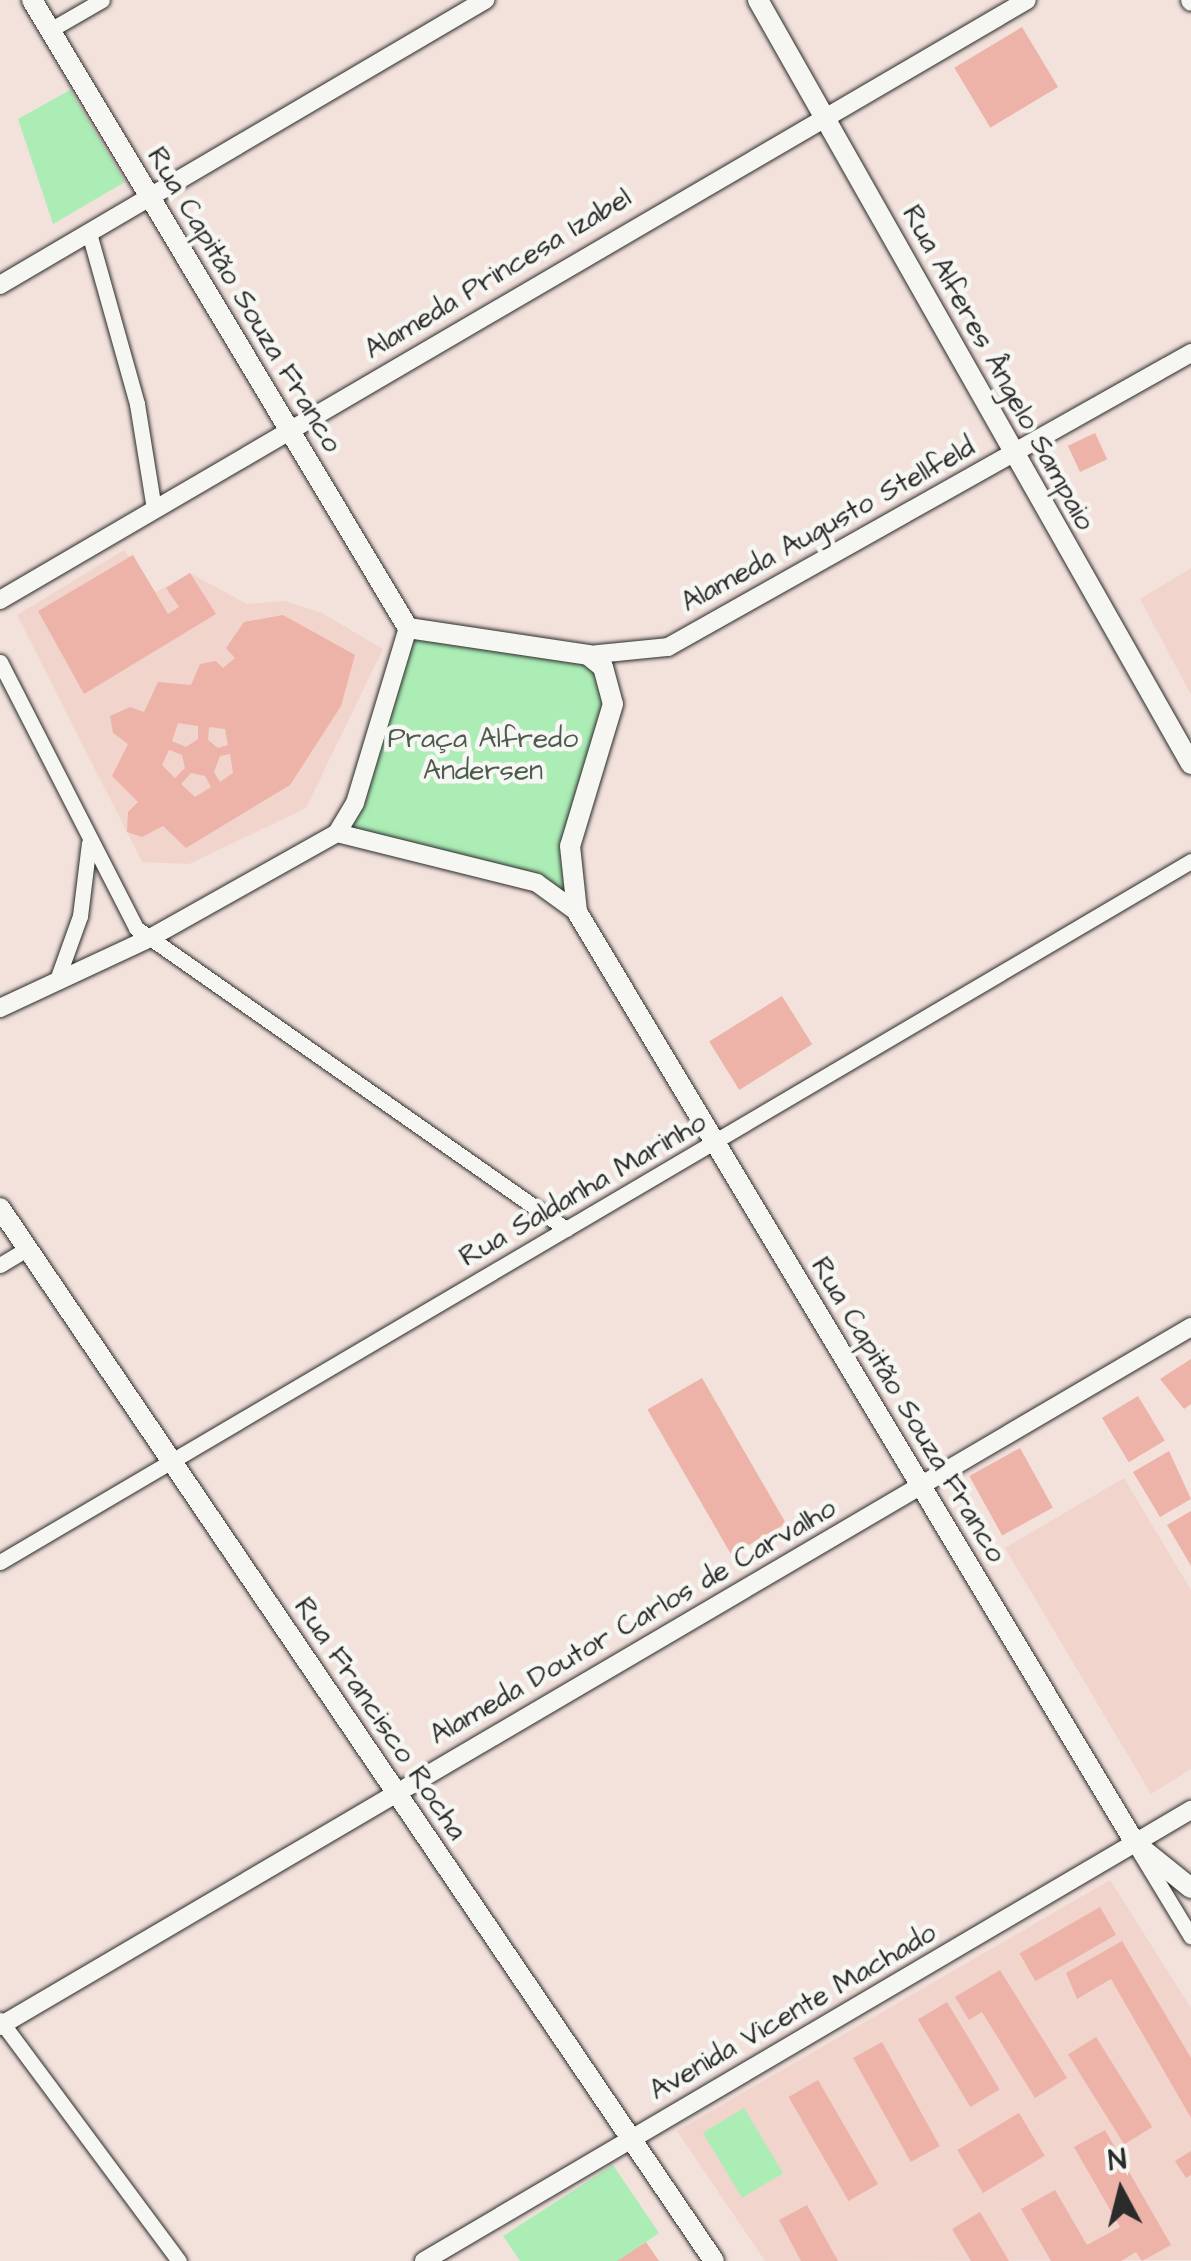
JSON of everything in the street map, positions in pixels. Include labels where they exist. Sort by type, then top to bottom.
[{"type":"main road","name":"Rua Capitão Souza Franco","points":[[32,0],[408,628]]},
{"type":"main road","name":"Rua Alferes Ângelo Sampaio","points":[[758,0],[1191,764]]},
{"type":"main road","points":[[408,628],[588,655],[609,680],[613,704],[572,830],[578,912]]},
{"type":"main road","name":"Rua Capitão Souza Franco","points":[[578,912],[1135,1843]]},
{"type":"main road","name":"Rua Francisco Rocha","points":[[0,1208],[714,2261]]},
{"type":"main road","points":[[1135,1843],[1191,1888]]},
{"type":"street","points":[[50,30],[102,0]]},
{"type":"street","points":[[0,285],[485,0]]},
{"type":"street","name":"Alameda Princesa Izabel","points":[[0,600],[824,114],[1027,0]]},
{"type":"street","points":[[89,232],[137,404],[154,509]]},
{"type":"street","name":"Alameda Augusto Stellfeld","points":[[588,655],[668,647],[1191,353]]},
{"type":"street","points":[[0,1008],[58,977],[150,938],[337,833],[355,802],[408,628]]},
{"type":"street","points":[[0,662],[126,916],[150,938],[566,1229]]},
{"type":"street","points":[[337,833],[537,883],[578,912]]},
{"type":"street","points":[[58,977],[80,916],[88,843]]},
{"type":"street","name":"Rua Saldanha Marinho","points":[[0,1562],[1191,861]]},
{"type":"street","points":[[0,1265],[27,1249]]},
{"type":"street","name":"Alameda Doutor Carlos de Carvalho","points":[[1,2024],[1191,1327]]},
{"type":"street","name":"Avenida Vicente Machado","points":[[424,2261],[1191,1810]]},
{"type":"street","name":"Rua Capitão Souza Franco","points":[[1135,1843],[1191,1937]]},
{"type":"street","points":[[1,2024],[179,2261]]},
{"type":"shaded area","points":[[124,550],[156,592],[190,573],[247,604],[285,601],[322,613],[383,649],[306,808],[189,864],[142,862],[17,615]]},
{"type":"shaded area","points":[[1191,568],[1191,695],[1140,599]]},
{"type":"shaded area","points":[[1124,1478],[1191,1590],[1191,1769],[1151,1794],[1005,1548]]},
{"type":"shaded area","points":[[1110,1880],[1191,2008],[1191,2260],[765,2261],[677,2131]]},
{"type":"green space","points":[[70,90],[125,182],[53,224],[18,119]]},
{"type":"green space","name":"Praça Alfredo Andersen","points":[[408,628],[588,655],[609,679],[565,900],[337,833]]},
{"type":"green space","points":[[744,2108],[783,2173],[742,2198],[703,2133]]},
{"type":"green space","points":[[613,2165],[659,2233],[618,2261],[520,2261],[503,2236]]},
{"type":"building","points":[[1022,27],[1058,87],[990,128],[954,68]]},
{"type":"building","points":[[1095,433],[1107,459],[1080,472],[1068,446]]},
{"type":"building","points":[[133,555],[168,614],[179,607],[166,588],[190,573],[216,614],[84,694],[38,611]]},
{"type":"building","points":[[283,615],[355,655],[341,706],[290,785],[186,848],[163,826],[142,837],[127,832],[128,812],[138,802],[112,776],[128,744],[113,733],[110,716],[130,707],[144,712],[158,682],[191,685],[200,664],[216,661],[223,668],[235,658],[226,648],[244,622]],"holes":[[[178,723],[198,726],[198,739],[186,747],[172,741]],[[209,727],[225,729],[228,745],[218,748],[208,740]],[[169,750],[182,755],[185,768],[175,778],[162,765]],[[230,754],[233,773],[220,782],[214,772],[220,756]],[[191,773],[205,776],[211,787],[195,797],[181,784]]]},
{"type":"building","points":[[782,996],[812,1044],[739,1090],[709,1042]]},
{"type":"building","points":[[1191,1359],[1191,1404],[1184,1409],[1160,1379]]},
{"type":"building","points":[[702,1378],[786,1523],[731,1555],[647,1410]]},
{"type":"building","points":[[1138,1396],[1165,1441],[1129,1462],[1102,1418]]},
{"type":"building","points":[[1020,1448],[1053,1507],[1002,1536],[969,1476]]},
{"type":"building","points":[[1169,1451],[1191,1499],[1160,1517],[1133,1472]]},
{"type":"building","points":[[1191,1511],[1191,1566],[1167,1525]]},
{"type":"building","points":[[1100,1907],[1116,1935],[1035,1981],[1019,1954]]},
{"type":"building","points":[[1122,1941],[1191,2058],[1191,2118],[1111,1979],[1077,1999],[1066,1973]]},
{"type":"building","points":[[1000,1970],[1067,2078],[1035,2098],[982,2012],[969,2020],[955,1997]]},
{"type":"building","points":[[947,2002],[1000,2089],[970,2107],[918,2020]]},
{"type":"building","points":[[1096,2037],[1152,2127],[1124,2144],[1068,2054]]},
{"type":"building","points":[[882,2042],[940,2146],[911,2162],[853,2058]]},
{"type":"building","points":[[818,2080],[878,2184],[849,2201],[789,2097]]},
{"type":"building","points":[[1019,2113],[1045,2156],[983,2193],[957,2150]]},
{"type":"building","points":[[1105,2130],[1171,2245],[1142,2261],[1136,2252],[1121,2261],[1051,2261],[1021,2209],[1055,2190],[1087,2245],[1120,2227],[1074,2147]]},
{"type":"building","points":[[1191,2151],[1191,2175],[1186,2178],[1175,2161]]},
{"type":"building","points":[[807,2205],[838,2261],[801,2261],[779,2220]]},
{"type":"building","points":[[980,2212],[1009,2261],[971,2261],[952,2229]]},
{"type":"building","points":[[646,2242],[659,2261],[617,2261]]}]
